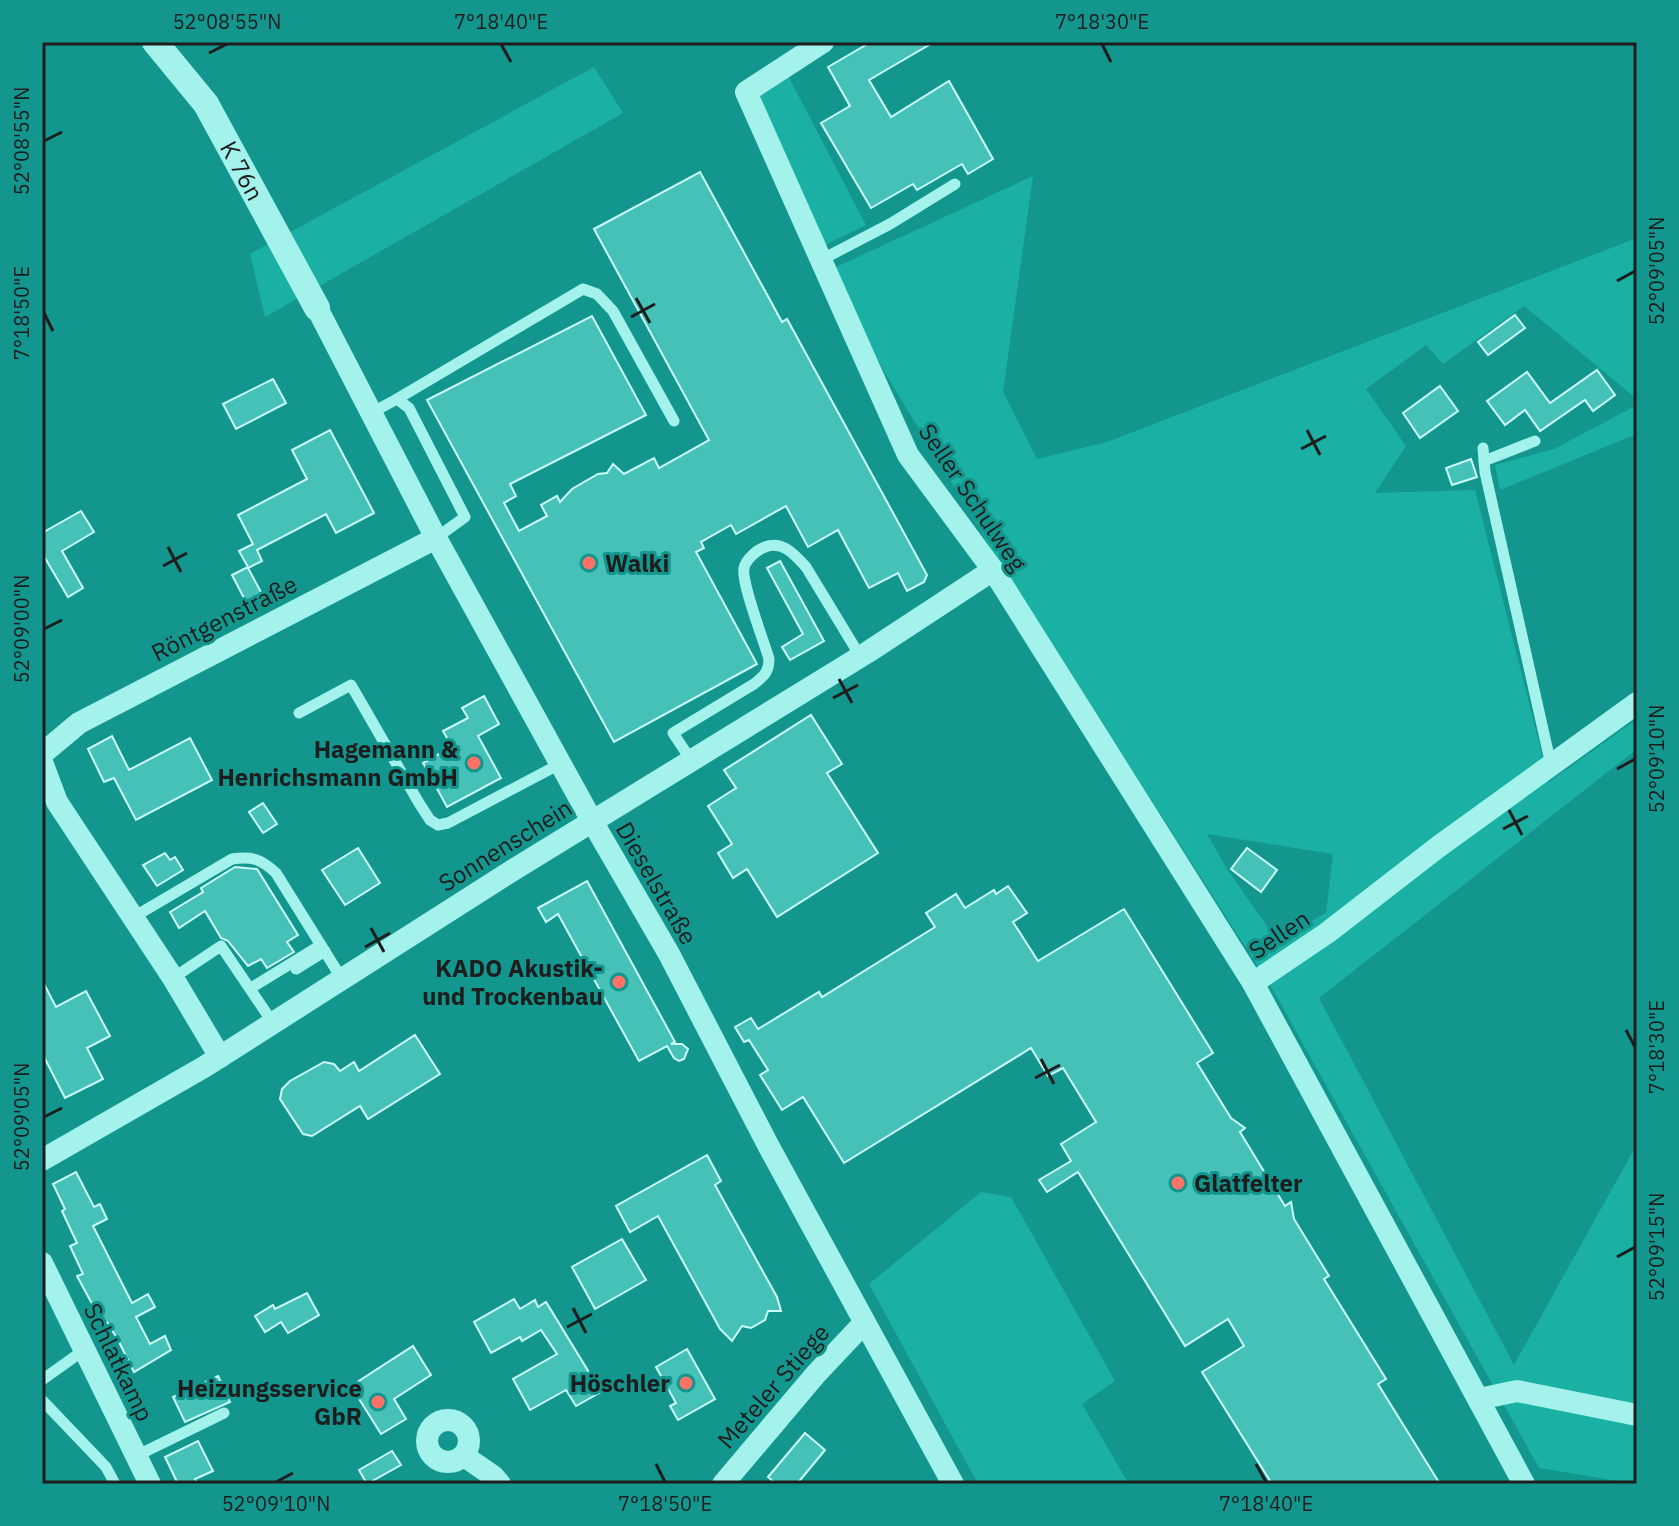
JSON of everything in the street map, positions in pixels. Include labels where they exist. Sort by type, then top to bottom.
[{"type":"street","name":"K 76n","points":[[155,42],[206,104],[317,308]]},
{"type":"street","name":"Seller Schulweg","points":[[823,42],[746,92],[908,455],[993,570],[1253,983]]},
{"type":"street","name":"Dieselstraße","points":[[317,308],[436,538],[669,954],[864,1323],[953,1484]]},
{"type":"street","name":"Röntgenstraße","points":[[42,754],[79,723],[436,538]]},
{"type":"street","name":"Sonnenschein","points":[[42,1160],[220,1057],[993,570]]},
{"type":"street","name":"Sellen","points":[[1524,1484],[1253,983],[1327,933],[1438,847],[1637,703]]},
{"type":"street","points":[[42,762],[57,802],[131,919],[173,978],[220,1057]]},
{"type":"street","name":"Schlatkamp","points":[[42,1263],[150,1484]]},
{"type":"street","name":"Meteler Stiege","points":[[723,1484],[816,1374],[864,1323]]},
{"type":"street","points":[[1479,1399],[1517,1391],[1637,1415]]},
{"type":"street","points":[[464,1456],[500,1484]]},
{"type":"lane","points":[[821,260],[890,224],[955,184]]},
{"type":"lane","points":[[370,413],[583,289],[597,294],[613,311],[674,421]]},
{"type":"lane","points":[[397,399],[409,408],[465,517],[436,538]]},
{"type":"lane","points":[[1484,461],[1535,441]]},
{"type":"lane","points":[[1483,448],[1551,765]]},
{"type":"lane","points":[[691,760],[673,733],[754,684],[769,667],[744,569],[752,555],[763,547],[775,544],[785,547],[806,567],[860,656]]},
{"type":"lane","points":[[299,713],[351,685],[419,803],[430,820],[438,825],[448,823],[560,764]]},
{"type":"lane","points":[[131,919],[232,859],[250,857],[264,862],[276,873],[342,979]]},
{"type":"lane","points":[[173,978],[221,946],[273,1023]]},
{"type":"lane","points":[[253,991],[323,948]]},
{"type":"lane","points":[[42,1380],[84,1350]]},
{"type":"lane","points":[[42,1400],[106,1467],[115,1484]]},
{"type":"lane","points":[[136,1456],[224,1413]]},
{"type":"green space","points":[[594,67],[623,113],[265,317],[250,254]]},
{"type":"green space","points":[[787,74],[866,225],[823,246],[758,94]]},
{"type":"green space","points":[[1033,176],[1003,392],[1037,459],[1107,442],[1637,238],[1637,399],[1524,306],[1443,364],[1426,345],[1366,389],[1406,446],[1375,493],[1475,490],[1549,782],[1637,719],[1637,749],[1319,998],[1514,1365],[1637,1144],[1637,1484],[1539,1468],[1273,990],[1011,581],[882,368],[834,268]],"holes":[[[1207,834],[1333,854],[1326,913],[1276,939],[1227,869]]]},
{"type":"green space","points":[[1637,405],[1637,434],[1500,490],[1495,465],[1554,449]]},
{"type":"green space","points":[[981,1192],[1011,1197],[1115,1381],[1082,1404],[1129,1484],[978,1484],[869,1284]]},
{"type":"building","points":[[871,42],[934,42],[869,80],[891,117],[949,81],[993,159],[968,174],[962,164],[917,190],[913,184],[871,208],[821,123],[850,106],[828,67]]},
{"type":"building","points":[[700,172],[782,322],[787,319],[927,575],[924,582],[907,591],[898,573],[869,588],[838,530],[808,547],[786,506],[736,534],[731,525],[701,542],[704,548],[696,552],[757,664],[614,742],[427,400],[592,316],[646,415],[510,484],[516,496],[504,503],[519,531],[547,516],[541,505],[557,496],[560,502],[572,489],[598,474],[607,473],[613,464],[624,474],[654,458],[659,468],[709,440],[594,229]]},
{"type":"building","points":[[1515,315],[1525,328],[1488,355],[1478,342]]},
{"type":"building","points":[[1597,370],[1615,395],[1593,411],[1585,400],[1540,431],[1525,410],[1505,425],[1487,401],[1527,372],[1550,403]]},
{"type":"building","points":[[273,379],[286,403],[236,429],[223,404]]},
{"type":"building","points":[[1440,386],[1458,411],[1420,438],[1403,413]]},
{"type":"building","points":[[330,430],[374,513],[336,533],[326,514],[257,550],[262,561],[248,568],[262,594],[246,602],[232,575],[248,567],[239,551],[253,544],[238,515],[307,479],[292,450]]},
{"type":"building","points":[[1471,459],[1477,477],[1452,485],[1446,468]]},
{"type":"building","points":[[81,511],[94,532],[62,551],[83,588],[68,597],[42,553],[42,533]]},
{"type":"building","points":[[780,561],[824,641],[790,660],[782,647],[803,634],[767,568]]},
{"type":"building","points":[[484,696],[499,724],[478,736],[501,778],[447,807],[423,763],[452,747],[443,731],[468,718],[462,708]]},
{"type":"building","points":[[811,715],[842,764],[827,773],[878,853],[777,917],[747,869],[733,878],[718,853],[732,844],[708,806],[736,788],[724,770]]},
{"type":"building","points":[[112,736],[129,770],[190,738],[212,780],[136,820],[114,778],[104,782],[88,749]]},
{"type":"building","points":[[263,803],[277,824],[263,833],[249,812]]},
{"type":"building","points":[[358,848],[380,883],[345,905],[322,870]]},
{"type":"building","points":[[1247,848],[1277,870],[1261,892],[1231,869]]},
{"type":"building","points":[[165,853],[170,860],[175,857],[183,870],[157,886],[143,865]]},
{"type":"building","points":[[235,867],[257,869],[298,935],[287,942],[294,952],[267,968],[261,959],[248,966],[228,941],[221,938],[205,911],[179,928],[170,912]]},
{"type":"building","name":"KADO Akustik- und Trockenbau","points":[[587,881],[675,1042],[671,1044],[682,1044],[688,1049],[684,1059],[679,1061],[674,1058],[667,1046],[639,1061],[558,914],[546,922],[538,908]]},
{"type":"building","name":"Glatfelter","points":[[1008,886],[1027,913],[1013,922],[1038,961],[1124,909],[1213,1053],[1197,1063],[1231,1118],[1245,1128],[1240,1132],[1285,1206],[1291,1202],[1294,1219],[1329,1276],[1324,1279],[1386,1379],[1378,1384],[1440,1484],[1272,1484],[1202,1372],[1244,1346],[1228,1319],[1185,1346],[1078,1172],[1047,1192],[1039,1180],[1071,1161],[1061,1144],[1096,1122],[1063,1068],[1048,1076],[1031,1048],[844,1163],[803,1097],[782,1110],[760,1075],[768,1070],[749,1040],[744,1042],[735,1027],[751,1018],[758,1029],[819,992],[822,997],[935,927],[926,913],[956,894],[965,908],[994,890],[996,894]]},
{"type":"building","points":[[42,980],[56,1007],[86,991],[110,1036],[87,1048],[103,1079],[65,1098],[42,1053]]},
{"type":"building","points":[[415,1035],[440,1074],[368,1119],[360,1106],[312,1136],[303,1134],[280,1099],[282,1089],[290,1081],[324,1062],[334,1064],[340,1071],[354,1062],[359,1071]]},
{"type":"building","points":[[707,1155],[721,1181],[715,1185],[777,1297],[781,1311],[768,1311],[765,1320],[751,1328],[742,1326],[732,1341],[720,1329],[658,1216],[630,1232],[616,1206]]},
{"type":"building","points":[[76,1172],[94,1207],[100,1204],[107,1219],[93,1226],[132,1303],[148,1294],[155,1307],[136,1317],[150,1344],[165,1336],[171,1350],[134,1372],[118,1340],[107,1322],[103,1324],[77,1276],[83,1274],[70,1246],[77,1243],[53,1184]]},
{"type":"building","points":[[622,1239],[646,1280],[595,1309],[572,1267]]},
{"type":"building","points":[[307,1293],[319,1315],[288,1333],[281,1322],[265,1332],[255,1316],[273,1305],[275,1309]]},
{"type":"building","points":[[514,1299],[520,1309],[535,1300],[538,1307],[546,1302],[601,1392],[576,1406],[566,1390],[530,1410],[513,1379],[557,1354],[541,1330],[522,1341],[520,1337],[491,1353],[474,1322]]},
{"type":"building","points":[[413,1346],[431,1375],[394,1399],[406,1419],[381,1434],[351,1386]]},
{"type":"building","name":"Höschler","points":[[687,1349],[715,1399],[678,1420],[670,1406],[676,1403],[656,1367]]},
{"type":"building","points":[[218,1376],[230,1402],[185,1422],[173,1397]]},
{"type":"building","points":[[805,1433],[825,1450],[797,1484],[776,1484],[768,1477]]},
{"type":"building","points":[[198,1441],[213,1471],[195,1479],[198,1484],[178,1484],[165,1457]]},
{"type":"building","points":[[392,1451],[401,1465],[367,1484],[359,1470]]},
{"type":"place","name":"Walki","points":[[589,563]]},
{"type":"place","name":"Hagemann & Henrichsmann GmbH","points":[[474,763]]},
{"type":"place","name":"KADO Akustik- und Trockenbau","points":[[619,982]]},
{"type":"place","name":"Glatfelter","points":[[1178,1183]]},
{"type":"place","name":"Höschler","points":[[686,1383]]},
{"type":"place","name":"Heizungsservice GbR","points":[[378,1402]]}]
